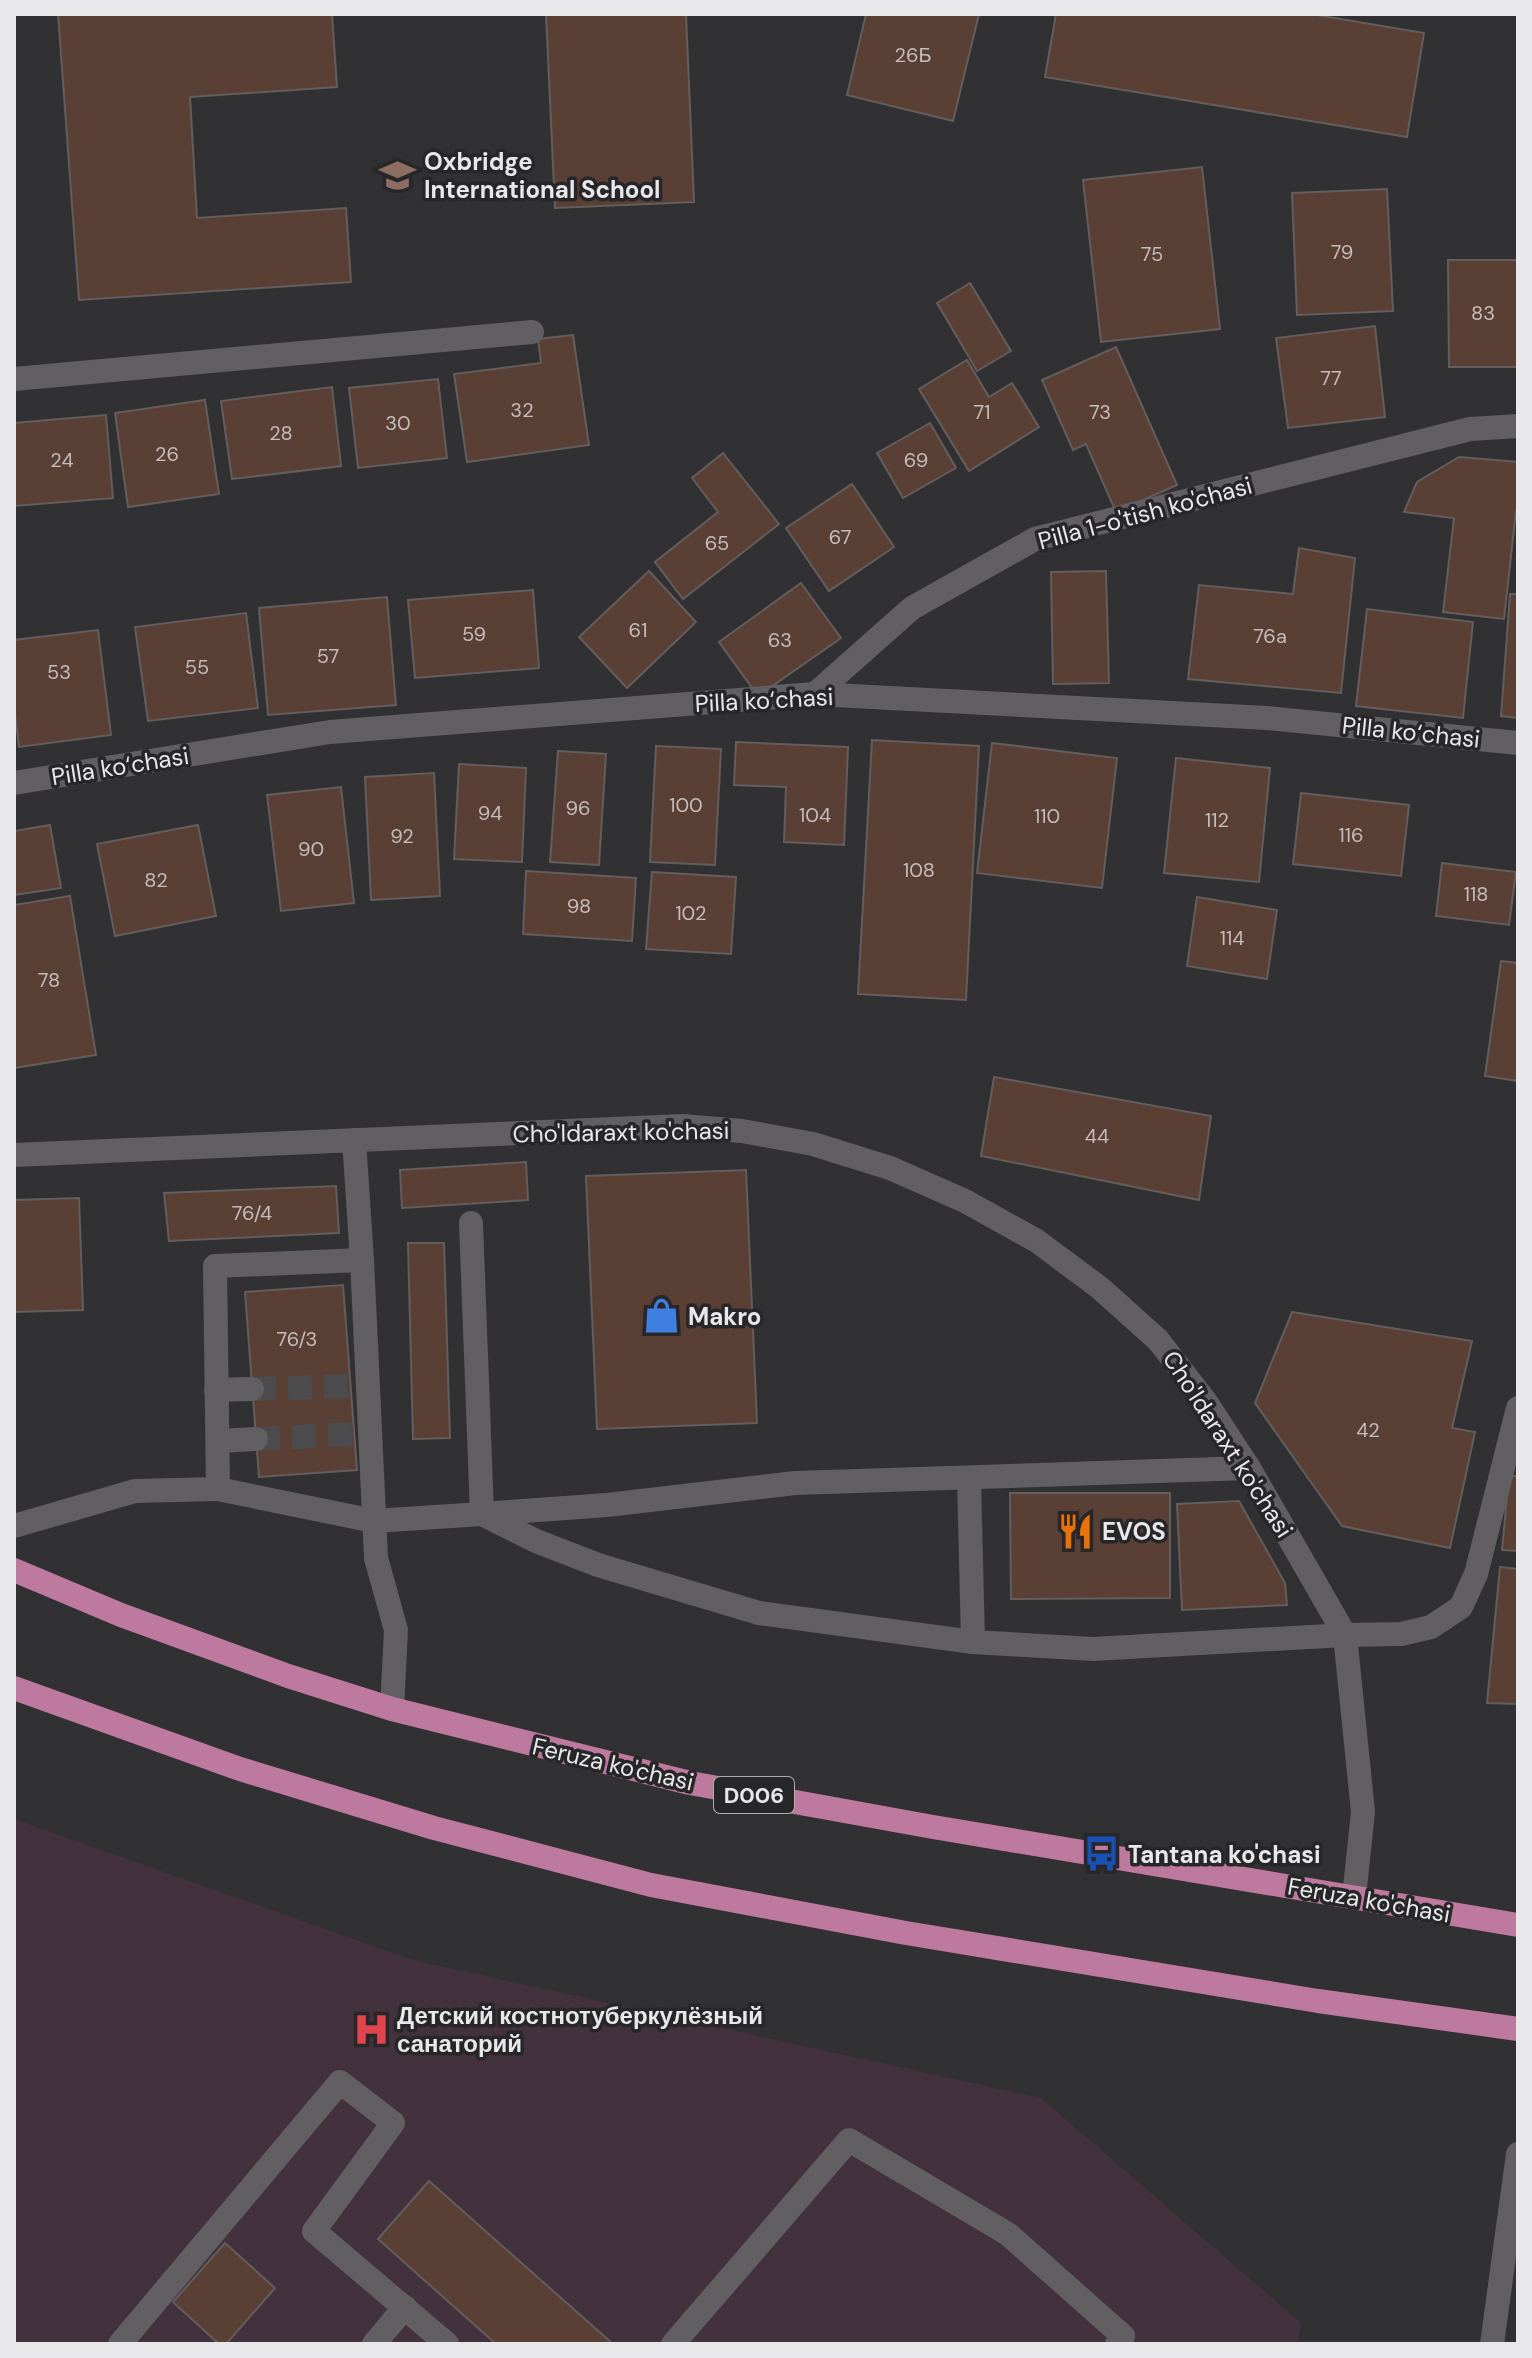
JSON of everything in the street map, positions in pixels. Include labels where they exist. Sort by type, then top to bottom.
[{"type":"main road","name":"Feruza ko'chasi","points":[[14,1570],[121,1615],[392,1709],[690,1783],[1518,1925]]},
{"type":"main road","points":[[14,1688],[240,1769],[434,1828],[651,1885],[936,1938],[1318,2001],[1518,2029]]},
{"type":"street","points":[[14,379],[532,332]]},
{"type":"street","name":"Pilla 1-o'tish ko'chasi","points":[[815,694],[912,608],[1035,539],[1470,429],[1518,426]]},
{"type":"street","name":"Pilla ko‘chasi","points":[[14,783],[330,732],[815,694],[1267,718],[1518,743]]},
{"type":"street","name":"Cho'ldaraxt ko'chasi","points":[[14,1155],[682,1126],[742,1131],[813,1144],[890,1168],[965,1201],[1037,1241],[1100,1288],[1158,1340],[1206,1402],[1249,1468],[1345,1635],[1363,1812],[1354,1897]]},
{"type":"street","points":[[354,1140],[362,1260],[359,1386],[362,1434],[376,1558],[396,1630],[392,1709]]},
{"type":"street","points":[[471,1223],[482,1514]]},
{"type":"street","points":[[218,1489],[215,1266],[362,1260]]},
{"type":"street","points":[[216,1390],[252,1389]]},
{"type":"street","points":[[482,1514],[536,1541],[598,1565],[759,1613],[973,1642],[1093,1649],[1401,1634],[1431,1627],[1461,1607],[1476,1574],[1518,1408]]},
{"type":"street","points":[[218,1441],[256,1439]]},
{"type":"street","points":[[14,1526],[135,1491],[218,1489],[374,1521],[607,1505],[795,1483],[1249,1468]]},
{"type":"street","points":[[969,1478],[973,1642]]},
{"type":"street","points":[[120,2344],[340,2082],[393,2123],[314,2231],[447,2344]]},
{"type":"street","points":[[673,2344],[849,2140],[1008,2234],[1123,2336],[1117,2344]]},
{"type":"street","points":[[1492,2344],[1518,2154]]},
{"type":"street","points":[[374,2344],[405,2307]]},
{"type":"shaded area","name":"Детский костнотуберкулёзный санаторий","points":[[14,1819],[413,1960],[1041,2098],[1301,2323],[1298,2344],[14,2344]]},
{"type":"building","points":[[58,14],[332,14],[337,87],[190,97],[197,218],[346,208],[351,282],[79,300]]},
{"type":"building","points":[[546,14],[686,14],[694,202],[555,208]]},
{"type":"building","points":[[866,14],[979,14],[953,121],[847,95]]},
{"type":"building","points":[[1056,14],[1311,14],[1424,33],[1407,137],[1045,77]]},
{"type":"building","points":[[1202,167],[1220,329],[1101,342],[1083,180]]},
{"type":"building","points":[[1387,189],[1393,311],[1297,315],[1292,193]]},
{"type":"building","points":[[1448,260],[1518,260],[1518,367],[1449,367]]},
{"type":"building","points":[[970,283],[1011,351],[977,371],[937,303]]},
{"type":"building","points":[[1375,326],[1385,417],[1288,428],[1276,338]]},
{"type":"building","points":[[573,335],[589,445],[467,462],[454,374],[541,363],[538,339]]},
{"type":"building","points":[[1116,347],[1177,485],[1116,512],[1086,444],[1073,450],[1042,380]]},
{"type":"building","points":[[967,360],[989,397],[1012,383],[1039,427],[969,471],[919,389]]},
{"type":"building","points":[[438,379],[447,458],[358,468],[349,388]]},
{"type":"building","points":[[332,387],[341,466],[232,479],[221,401]]},
{"type":"building","points":[[205,400],[219,494],[128,507],[115,413]]},
{"type":"building","points":[[106,415],[113,498],[14,506],[14,423]]},
{"type":"building","points":[[930,423],[956,468],[903,498],[877,453]]},
{"type":"building","points":[[723,453],[779,524],[683,599],[655,562],[718,512],[692,478]]},
{"type":"building","points":[[1459,457],[1518,462],[1518,511],[1504,619],[1443,612],[1454,518],[1404,512],[1417,482]]},
{"type":"building","points":[[852,484],[894,547],[829,591],[786,528]]},
{"type":"building","points":[[1299,548],[1355,558],[1341,693],[1188,679],[1199,585],[1293,594]]},
{"type":"building","points":[[649,571],[696,622],[627,688],[579,637]]},
{"type":"building","points":[[1106,571],[1109,683],[1053,684],[1051,572]]},
{"type":"building","points":[[801,583],[841,638],[758,696],[719,642]]},
{"type":"building","points":[[533,590],[539,668],[415,678],[408,600]]},
{"type":"building","points":[[1510,594],[1518,594],[1518,718],[1501,716]]},
{"type":"building","points":[[387,597],[396,705],[268,715],[259,608]]},
{"type":"building","points":[[1367,609],[1473,622],[1463,718],[1356,706]]},
{"type":"building","points":[[246,613],[258,708],[148,721],[135,627]]},
{"type":"building","points":[[98,630],[111,735],[19,747],[14,705],[14,640]]},
{"type":"building","points":[[872,740],[979,746],[966,1000],[858,994]]},
{"type":"building","points":[[736,742],[848,747],[844,845],[784,842],[786,787],[734,785]]},
{"type":"building","points":[[992,743],[1117,758],[1102,888],[977,873]]},
{"type":"building","points":[[656,746],[721,749],[715,865],[650,862]]},
{"type":"building","points":[[558,751],[606,754],[599,865],[550,862]]},
{"type":"building","points":[[1176,758],[1270,768],[1259,882],[1164,873]]},
{"type":"building","points":[[459,764],[526,768],[522,862],[454,859]]},
{"type":"building","points":[[434,773],[440,896],[371,900],[365,777]]},
{"type":"building","points":[[341,787],[354,903],[281,911],[267,795]]},
{"type":"building","points":[[1301,793],[1409,805],[1401,876],[1293,864]]},
{"type":"building","points":[[50,825],[61,888],[14,895],[14,831]]},
{"type":"building","points":[[198,825],[216,916],[115,936],[97,844]]},
{"type":"building","points":[[1442,863],[1516,872],[1509,925],[1436,916]]},
{"type":"building","points":[[526,871],[636,878],[632,941],[523,934]]},
{"type":"building","points":[[652,872],[736,877],[731,954],[646,949]]},
{"type":"building","points":[[70,896],[96,1055],[14,1068],[14,905]]},
{"type":"building","points":[[1197,897],[1277,910],[1267,979],[1187,966]]},
{"type":"building","points":[[1501,961],[1518,963],[1518,1081],[1485,1076]]},
{"type":"building","points":[[994,1077],[1211,1116],[1199,1200],[981,1156]]},
{"type":"building","points":[[526,1162],[528,1200],[402,1208],[400,1170]]},
{"type":"building","points":[[746,1170],[757,1423],[597,1429],[586,1176]]},
{"type":"building","points":[[336,1186],[339,1233],[169,1241],[164,1193]]},
{"type":"building","points":[[79,1198],[83,1310],[14,1312],[14,1200]]},
{"type":"building","points":[[408,1243],[444,1243],[450,1438],[413,1439]]},
{"type":"building","points":[[343,1285],[357,1470],[259,1477],[245,1292]]},
{"type":"building","points":[[1292,1312],[1472,1341],[1452,1428],[1475,1432],[1450,1548],[1342,1526],[1255,1403]]},
{"type":"building","points":[[1509,1476],[1518,1476],[1518,1551],[1502,1550]]},
{"type":"building","points":[[1010,1493],[1170,1493],[1170,1598],[1011,1599]]},
{"type":"building","points":[[1239,1501],[1285,1583],[1287,1605],[1182,1610],[1177,1504]]},
{"type":"building","points":[[1500,1567],[1518,1569],[1518,1704],[1487,1703]]},
{"type":"building","points":[[429,2181],[613,2344],[496,2344],[378,2239]]},
{"type":"building","points":[[225,2243],[275,2288],[226,2344],[219,2344],[173,2302]]},
{"type":"tunnel","points":[[252,1389],[350,1386]]},
{"type":"tunnel","points":[[256,1439],[353,1434]]},
{"type":"place","name":"Oxbridge International School","points":[[398,175]]},
{"type":"place","name":"Makro","points":[[662,1316]]},
{"type":"place","name":"EVOS","points":[[1076,1531]]},
{"type":"place","name":"Tantana ko'chasi","points":[[1102,1854]]},
{"type":"place","name":"Детский костнотуберкулёзный санаторий","points":[[371,2029]]}]
